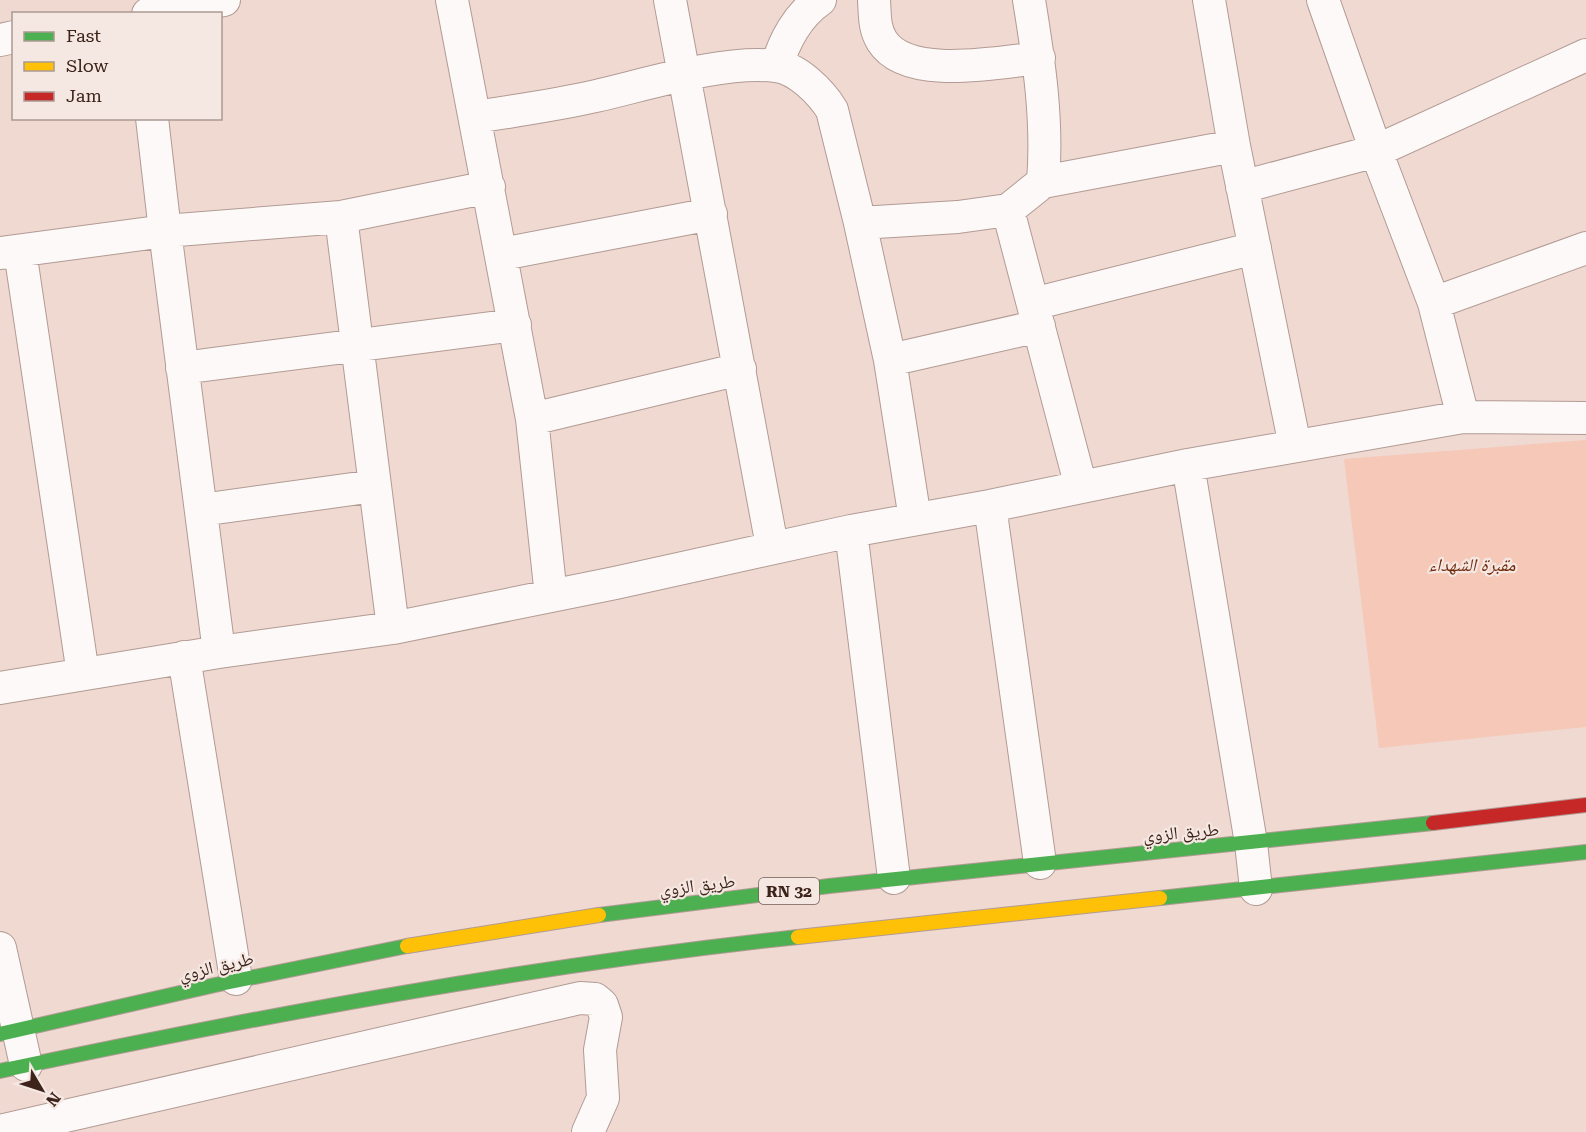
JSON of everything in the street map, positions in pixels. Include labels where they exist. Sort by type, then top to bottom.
[{"type":"main road","name":"طريق الزوي","points":[[9,1032],[236,979],[398,947],[578,917],[894,878],[1251,843],[1586,805]]},
{"type":"main road","points":[[13,1068],[212,1026],[648,952],[1256,889],[1586,852]]},
{"type":"street","points":[[159,12],[224,0]]},
{"type":"street","points":[[452,0],[532,419],[551,596]]},
{"type":"street","points":[[670,0],[686,74],[772,546]]},
{"type":"street","points":[[777,66],[783,45],[798,22],[820,0]]},
{"type":"street","points":[[874,0],[874,24],[883,42],[894,52],[916,63],[956,66],[1039,58]]},
{"type":"street","points":[[1029,0],[1039,58],[1047,139],[1043,182]]},
{"type":"street","points":[[1209,0],[1234,146],[1295,446]]},
{"type":"street","points":[[1323,0],[1376,151],[1434,303],[1463,417]]},
{"type":"street","points":[[1242,187],[1376,151],[1586,56]]},
{"type":"street","points":[[475,117],[595,96],[686,74],[749,66],[777,66],[789,70],[825,99],[832,110],[891,360],[915,519]]},
{"type":"street","points":[[153,120],[165,231],[219,652]]},
{"type":"street","points":[[860,223],[958,217],[1008,210],[1043,182],[1234,146]]},
{"type":"street","points":[[83,674],[10,252],[165,231],[341,217],[489,187]]},
{"type":"street","points":[[1008,210],[1081,488]]},
{"type":"street","points":[[502,254],[711,214]]},
{"type":"street","points":[[341,217],[393,628]]},
{"type":"street","points":[[891,360],[1255,248]]},
{"type":"street","points":[[1434,303],[1586,248]]},
{"type":"street","points":[[182,368],[515,325]]},
{"type":"street","points":[[532,419],[740,369]]},
{"type":"street","points":[[0,688],[184,657],[393,628],[551,596],[772,546],[990,506],[1188,465],[1463,417],[1586,418]]},
{"type":"street","points":[[1188,465],[1251,843],[1256,889]]},
{"type":"street","points":[[201,510],[374,486]]},
{"type":"street","points":[[990,506],[1040,863]]},
{"type":"street","points":[[851,531],[894,878]]},
{"type":"street","points":[[184,657],[236,979]]},
{"type":"street","points":[[0,948],[13,1068]]},
{"type":"street","points":[[0,1131],[580,998],[596,999],[602,1005],[606,1017],[600,1050],[603,1098],[588,1132]]},
{"type":"green space","name":"مقبرة الشهداء","points":[[1586,440],[1586,727],[1379,748],[1344,459]]},
{"type":"traffic: fast","points":[[599,915],[829,886],[1433,823]]},
{"type":"traffic: fast","points":[[1160,898],[1586,852]]},
{"type":"traffic: fast","points":[[0,1071],[298,1012],[497,977],[798,937]]},
{"type":"traffic: fast","points":[[0,1034],[215,985],[407,946]]},
{"type":"traffic: slow","points":[[798,937],[1160,898]]},
{"type":"traffic: slow","points":[[407,946],[599,915]]},
{"type":"traffic: jam","points":[[1433,823],[1586,805]]}]
